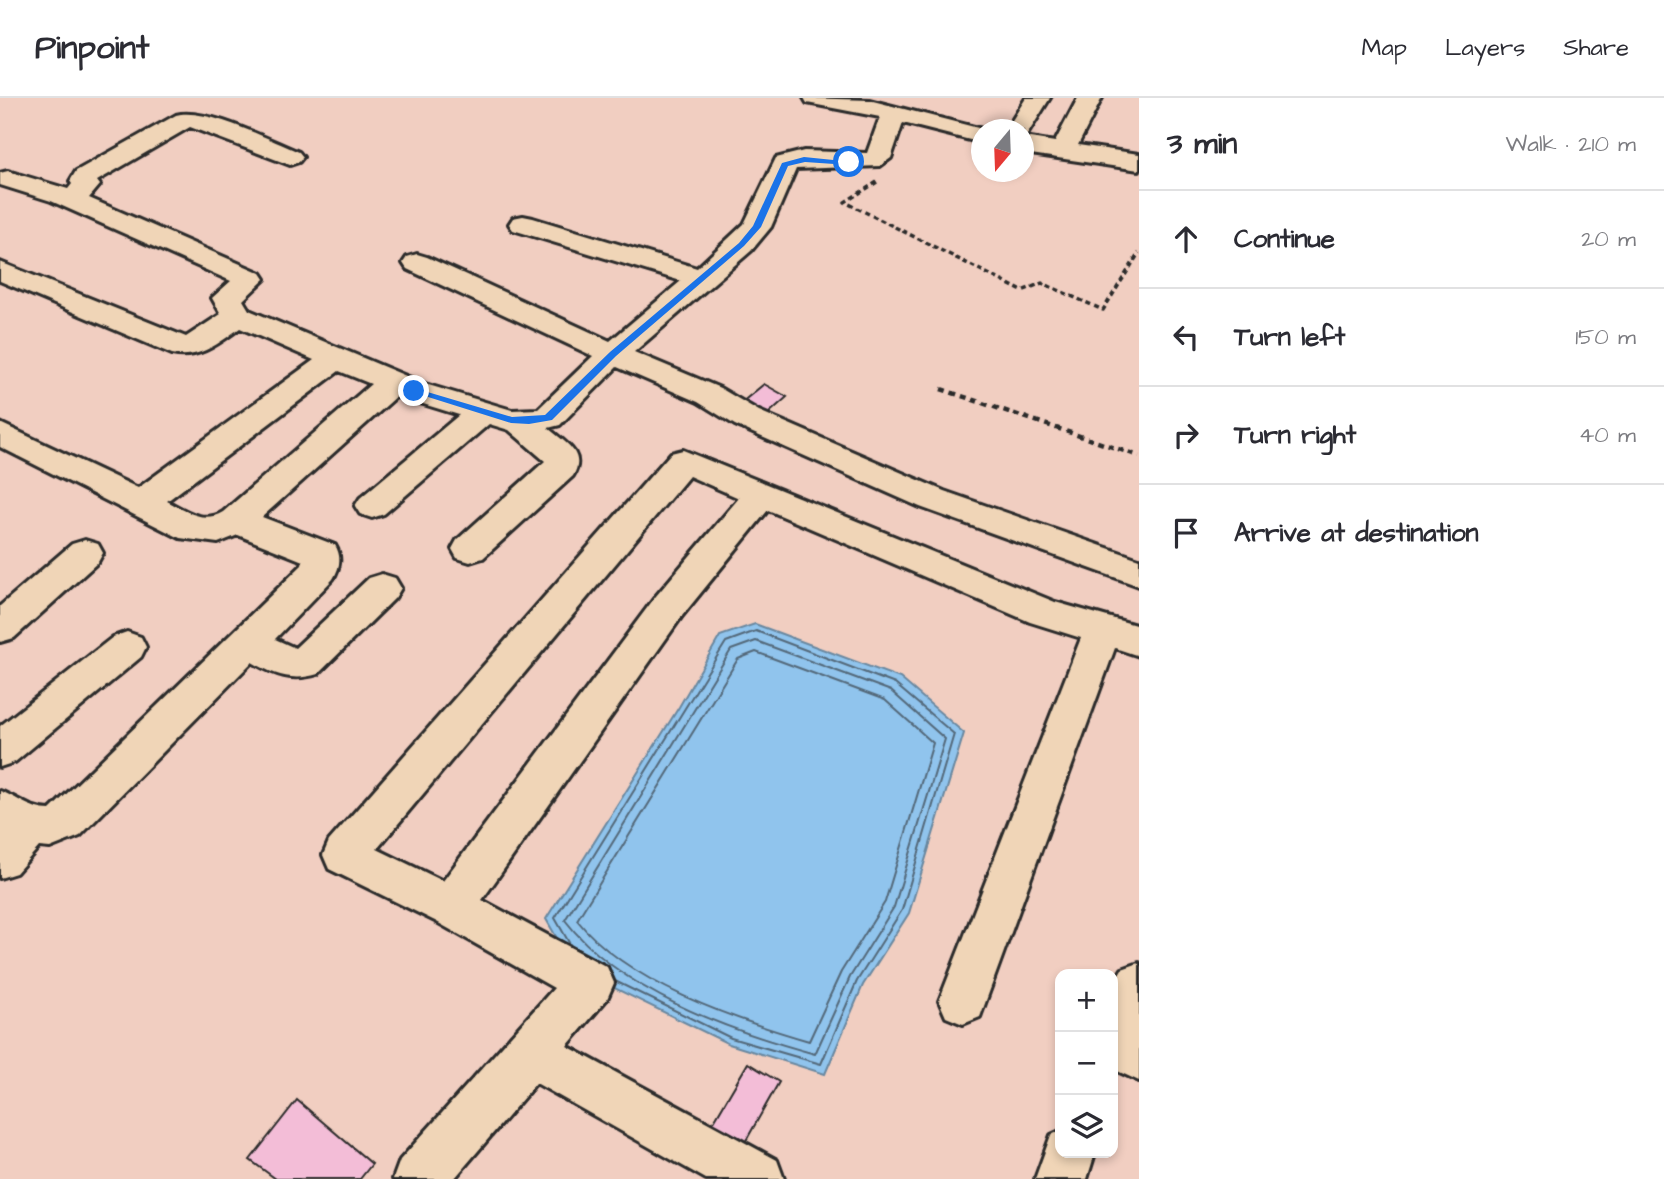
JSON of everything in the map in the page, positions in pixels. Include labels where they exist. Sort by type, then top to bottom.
[{"type":"street","points":[[816,98],[971,133]]},
{"type":"street","points":[[1025,119],[1038,98]]},
{"type":"street","points":[[1062,152],[1090,98]]},
{"type":"street","points":[[8,179],[71,200],[251,279],[227,298],[237,316],[414,391],[519,421],[548,418],[613,354],[741,244],[757,227],[785,164],[804,159],[871,161],[878,158],[894,114]]},
{"type":"street","points":[[71,200],[87,186],[83,181],[85,177],[184,120],[196,120],[290,157]]},
{"type":"street","points":[[1034,147],[1139,162]]},
{"type":"street","points":[[523,224],[700,278]]},
{"type":"street","points":[[417,263],[613,354],[709,395],[747,418],[932,499],[1139,573]]},
{"type":"street","points":[[0,271],[183,347],[197,344],[237,316]]},
{"type":"street","points":[[141,503],[338,357]]},
{"type":"street","points":[[0,434],[193,529],[218,531],[236,521],[393,382]]},
{"type":"street","points":[[372,506],[483,412]]},
{"type":"street","points":[[470,549],[561,468],[562,458],[519,421]]},
{"type":"street","points":[[419,1179],[590,983],[451,907],[345,855],[683,461],[1042,612],[1121,636],[963,1001]]},
{"type":"street","points":[[451,907],[669,606],[762,494]]},
{"type":"street","points":[[0,859],[14,818],[50,829],[65,823],[320,570],[322,554],[236,521]]},
{"type":"street","points":[[0,628],[85,553]]},
{"type":"street","points":[[248,642],[286,663],[304,663],[382,588]]},
{"type":"street","points":[[0,750],[127,647]]},
{"type":"street","points":[[1118,1018],[1139,985]]},
{"type":"street","points":[[1118,1046],[1139,1057]]},
{"type":"street","points":[[529,1052],[758,1179]]},
{"type":"street","points":[[1061,1179],[1067,1158]]},
{"type":"path","points":[[871,161],[878,181],[845,202],[1022,291],[1042,283],[1103,310],[1139,253]]},
{"type":"path","points":[[941,389],[1139,456]]},
{"type":"water","points":[[755,624],[900,678],[964,733],[909,913],[863,985],[825,1074],[729,1044],[606,984],[562,947],[546,919],[679,707],[720,636]]},
{"type":"building","points":[[764,384],[787,397],[768,414],[741,403]]},
{"type":"building","points":[[748,1063],[779,1082],[739,1153],[707,1133]]},
{"type":"building","points":[[297,1100],[372,1164],[360,1179],[276,1179],[250,1160]]},
{"type":"route","points":[[414,391],[511,420],[548,418],[613,354],[741,244],[757,227],[785,164],[804,159],[849,162]]}]
